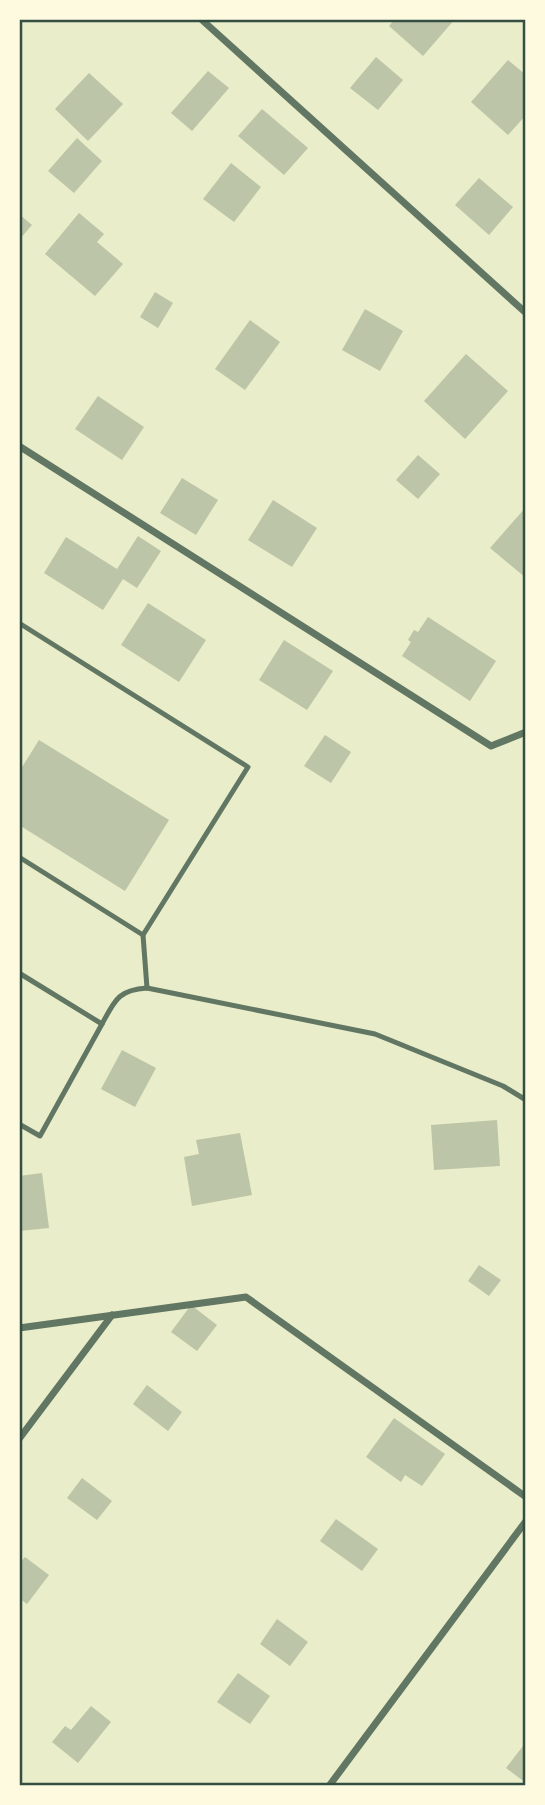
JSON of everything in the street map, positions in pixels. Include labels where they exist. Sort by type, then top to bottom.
[{"type":"street","points":[[201,19],[526,313]]},
{"type":"street","points":[[19,446],[491,746],[526,732]]},
{"type":"street","points":[[19,1328],[246,1297],[526,1497]]},
{"type":"street","points":[[19,1439],[112,1315]]},
{"type":"street","points":[[330,1786],[526,1521]]},
{"type":"lane","points":[[19,623],[248,767],[143,935],[147,988]]},
{"type":"lane","points":[[19,858],[143,935]]},
{"type":"lane","points":[[19,973],[102,1024]]},
{"type":"lane","points":[[19,1124],[40,1136],[116,998],[125,992],[147,988],[375,1034],[503,1086],[526,1100]]},
{"type":"building","points":[[395,19],[455,19],[423,56],[389,26]]},
{"type":"building","points":[[376,57],[403,80],[378,110],[350,88]]},
{"type":"building","points":[[508,60],[526,75],[526,115],[508,135],[471,102]]},
{"type":"building","points":[[208,71],[229,88],[192,131],[171,113]]},
{"type":"building","points":[[89,73],[123,104],[88,141],[55,109]]},
{"type":"building","points":[[262,109],[308,148],[284,175],[238,136]]},
{"type":"building","points":[[77,138],[102,161],[74,193],[48,171]]},
{"type":"building","points":[[231,163],[261,187],[234,222],[203,199]]},
{"type":"building","points":[[479,178],[513,207],[489,235],[455,205]]},
{"type":"building","points":[[79,213],[104,234],[97,242],[123,264],[95,296],[45,254]]},
{"type":"building","points":[[19,214],[32,225],[19,240]]},
{"type":"building","points":[[155,292],[173,303],[158,328],[140,317]]},
{"type":"building","points":[[365,309],[403,331],[380,371],[342,350]]},
{"type":"building","points":[[250,320],[280,342],[245,390],[215,369]]},
{"type":"building","points":[[466,354],[508,391],[465,439],[424,401]]},
{"type":"building","points":[[98,396],[144,427],[122,460],[75,429]]},
{"type":"building","points":[[418,455],[440,474],[418,499],[396,480]]},
{"type":"building","points":[[182,478],[218,500],[196,535],[160,513]]},
{"type":"building","points":[[273,500],[317,528],[292,567],[248,540]]},
{"type":"building","points":[[526,507],[526,578],[490,548]]},
{"type":"building","points":[[138,536],[161,551],[137,588],[123,579],[103,610],[44,573],[66,537],[117,569]]},
{"type":"building","points":[[148,603],[206,640],[179,682],[121,645]]},
{"type":"building","points":[[428,617],[496,661],[470,701],[402,656],[411,642],[408,640],[414,630],[418,632]]},
{"type":"building","points":[[284,640],[333,671],[307,710],[259,680]]},
{"type":"building","points":[[325,735],[351,752],[331,783],[304,766]]},
{"type":"building","points":[[39,740],[169,820],[125,891],[19,825],[19,772]]},
{"type":"building","points":[[122,1050],[156,1068],[135,1107],[101,1089]]},
{"type":"building","points":[[497,1120],[500,1166],[434,1170],[431,1125]]},
{"type":"building","points":[[240,1133],[252,1195],[192,1206],[184,1157],[199,1154],[196,1140]]},
{"type":"building","points":[[42,1173],[49,1228],[19,1231],[19,1176]]},
{"type":"building","points":[[479,1265],[501,1280],[489,1296],[468,1281]]},
{"type":"building","points":[[191,1305],[217,1325],[197,1351],[171,1332]]},
{"type":"building","points":[[147,1385],[182,1412],[168,1431],[133,1404]]},
{"type":"building","points":[[394,1418],[445,1454],[422,1486],[405,1475],[401,1482],[366,1457]]},
{"type":"building","points":[[82,1478],[112,1501],[97,1520],[67,1498]]},
{"type":"building","points":[[336,1519],[378,1549],[362,1571],[320,1541]]},
{"type":"building","points":[[25,1557],[49,1575],[27,1604],[19,1598],[19,1564]]},
{"type":"building","points":[[277,1619],[308,1642],[290,1666],[260,1644]]},
{"type":"building","points":[[238,1673],[270,1696],[250,1724],[217,1702]]},
{"type":"building","points":[[91,1706],[111,1722],[78,1763],[52,1742],[65,1726],[71,1730]]},
{"type":"building","points":[[526,1742],[526,1783],[506,1768]]}]
